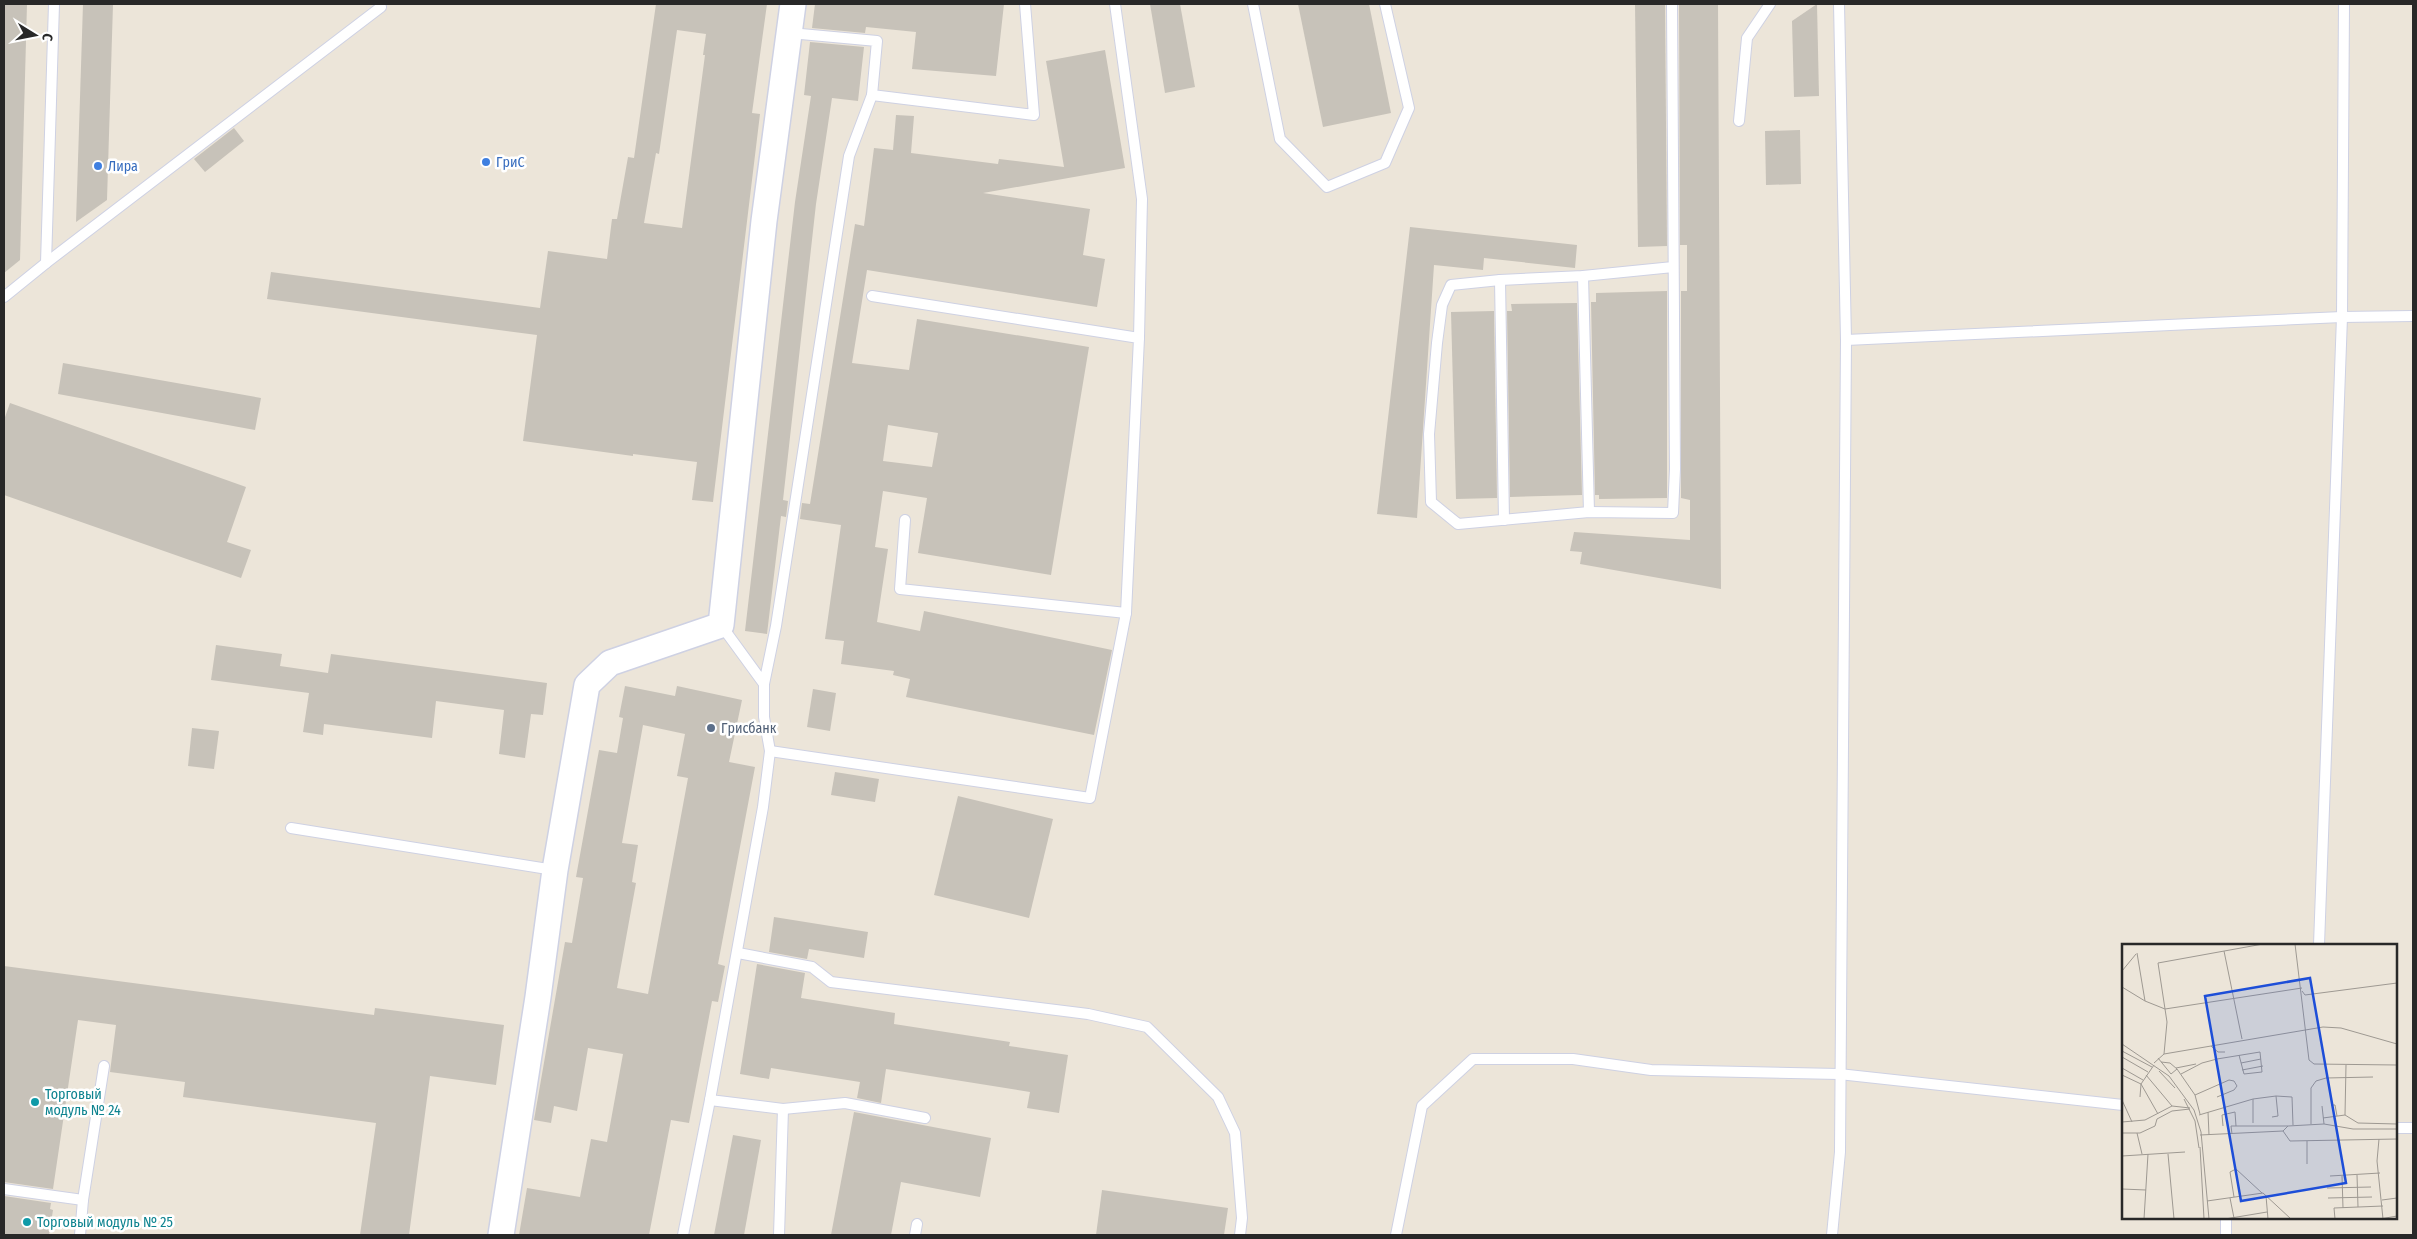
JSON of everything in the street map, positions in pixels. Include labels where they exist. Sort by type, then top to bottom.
[{"type":"street","points":[[500,1235],[538,997],[555,870],[587,685],[610,663],[721,625],[763,231],[793,4]]},
{"type":"lane","points":[[46,263],[54,4]]},
{"type":"lane","points":[[6,294],[381,7],[380,4]]},
{"type":"lane","points":[[872,95],[1034,115],[1025,4]]},
{"type":"lane","points":[[770,751],[1090,798],[1126,613],[1139,338],[1142,199],[1115,4]]},
{"type":"lane","points":[[1253,4],[1280,139],[1327,187],[1385,164],[1409,108],[1385,4]]},
{"type":"lane","points":[[1672,4],[1675,469],[1673,513],[1589,512],[1458,524],[1431,502],[1429,434],[1442,305],[1451,285],[1500,280],[1583,276],[1673,267]]},
{"type":"lane","points":[[1739,121],[1747,38],[1770,4]]},
{"type":"lane","points":[[1832,1235],[1840,1152],[1839,1074],[1846,340],[1839,4]]},
{"type":"lane","points":[[2319,944],[2342,317],[2344,4]]},
{"type":"lane","points":[[684,1235],[738,954],[770,751],[764,717],[764,684],[776,626],[849,156],[872,95],[876,41],[789,33]]},
{"type":"lane","points":[[1583,276],[1589,512]]},
{"type":"lane","points":[[1500,280],[1504,520]]},
{"type":"lane","points":[[872,296],[1139,338]]},
{"type":"lane","points":[[1846,340],[2342,317],[2413,316]]},
{"type":"lane","points":[[904,520],[900,589],[1126,613]]},
{"type":"lane","points":[[721,625],[764,684]]},
{"type":"lane","points":[[291,828],[555,870]]},
{"type":"lane","points":[[738,954],[812,967],[831,982],[1088,1014],[1147,1027],[1218,1097],[1235,1133],[1242,1218],[1240,1235]]},
{"type":"lane","points":[[1396,1235],[1422,1106],[1473,1059],[1573,1059],[1651,1070],[1839,1074],[2122,1105]]},
{"type":"lane","points":[[80,1235],[83,1200],[104,1066]]},
{"type":"lane","points":[[710,1100],[784,1109],[845,1104],[925,1118]]},
{"type":"lane","points":[[779,1235],[784,1109]]},
{"type":"lane","points":[[2397,1128],[2413,1128]]},
{"type":"lane","points":[[4,1189],[83,1200]]},
{"type":"lane","points":[[2226,1219],[2226,1235]]},
{"type":"lane","points":[[915,1235],[918,1224]]},
{"type":"building","points":[[4,4],[27,4],[20,260],[4,273]]},
{"type":"building","points":[[83,4],[113,4],[107,200],[76,222]]},
{"type":"building","points":[[656,4],[767,4],[752,113],[760,114],[713,502],[692,500],[697,462],[633,454],[633,456],[523,441],[537,335],[267,299],[271,272],[540,308],[548,251],[607,259],[612,219],[617,219],[628,157],[634,158]],"holes":[[[677,30],[706,34],[703,55],[705,55],[682,228],[644,223],[656,153],[659,154]]]},
{"type":"building","points":[[815,4],[1004,4],[996,76],[912,69],[916,32],[866,27],[865,33],[812,28]]},
{"type":"building","points":[[1150,4],[1180,4],[1195,87],[1165,93]]},
{"type":"building","points":[[1298,4],[1369,4],[1391,113],[1323,127]]},
{"type":"building","points":[[1635,4],[1665,4],[1667,246],[1638,247]]},
{"type":"building","points":[[1679,4],[1718,4],[1721,589],[1580,564],[1582,552],[1570,551],[1574,532],[1690,540],[1690,500],[1681,498],[1681,291],[1687,291],[1687,245],[1680,245]]},
{"type":"building","points":[[1817,4],[1819,96],[1794,97],[1792,21]]},
{"type":"building","points":[[810,42],[864,47],[858,101],[832,98],[816,204],[783,500],[788,501],[786,517],[781,516],[767,634],[745,631],[795,202],[811,96],[804,95]]},
{"type":"building","points":[[1105,50],[1125,168],[983,193],[1090,209],[1083,255],[1105,259],[1097,307],[867,270],[852,363],[909,370],[917,319],[1089,347],[1051,575],[918,553],[927,498],[883,491],[875,547],[888,549],[877,622],[920,631],[924,611],[1112,650],[1094,735],[906,697],[910,679],[893,675],[894,671],[841,664],[844,641],[825,639],[841,525],[800,519],[802,503],[810,504],[855,224],[864,226],[874,148],[893,150],[896,115],[914,116],[911,153],[998,164],[999,159],[1064,167],[1046,61]],"holes":[[[888,425],[938,433],[932,467],[883,461]]]},
{"type":"building","points":[[234,128],[244,141],[205,172],[194,159]]},
{"type":"building","points":[[1800,130],[1801,184],[1766,185],[1765,131]]},
{"type":"building","points":[[1410,227],[1577,245],[1575,268],[1484,258],[1483,270],[1434,265],[1417,518],[1377,514]]},
{"type":"building","points":[[1667,291],[1667,498],[1599,499],[1599,495],[1595,495],[1591,302],[1596,302],[1596,293]]},
{"type":"building","points":[[1577,303],[1582,495],[1510,497],[1507,311],[1512,311],[1511,304]]},
{"type":"building","points":[[1494,311],[1497,498],[1456,499],[1451,312]]},
{"type":"building","points":[[63,363],[261,398],[255,430],[58,394]]},
{"type":"building","points":[[10,403],[246,487],[227,542],[251,550],[241,578],[4,495],[4,420]]},
{"type":"building","points":[[216,645],[282,654],[280,666],[328,673],[331,654],[547,683],[543,715],[531,714],[525,758],[499,754],[504,710],[436,701],[432,738],[324,724],[323,735],[303,732],[309,693],[211,680]]},
{"type":"building","points":[[625,686],[675,696],[677,686],[742,700],[729,762],[755,767],[718,964],[725,966],[718,1002],[712,1001],[689,1123],[671,1120],[649,1235],[519,1235],[527,1188],[580,1197],[591,1139],[607,1142],[623,1054],[588,1048],[577,1111],[554,1106],[551,1123],[534,1120],[565,942],[572,943],[583,878],[576,877],[599,750],[617,753],[623,718],[619,717]],"holes":[[[643,725],[685,734],[677,776],[688,778],[648,994],[617,988],[636,883],[632,882],[638,845],[622,843]]]},
{"type":"building","points":[[813,689],[836,693],[830,731],[807,727]]},
{"type":"building","points":[[192,728],[219,731],[214,769],[188,766]]},
{"type":"building","points":[[835,772],[879,779],[875,802],[831,795]]},
{"type":"building","points":[[958,796],[1053,819],[1029,918],[934,895]]},
{"type":"building","points":[[774,917],[868,932],[864,958],[809,949],[807,959],[769,952]]},
{"type":"building","points":[[757,964],[805,973],[801,998],[895,1013],[894,1024],[1010,1042],[1009,1046],[1068,1055],[1059,1113],[1027,1108],[1030,1092],[886,1069],[881,1103],[857,1098],[860,1082],[771,1068],[769,1079],[740,1074]]},
{"type":"building","points":[[4,966],[374,1015],[375,1008],[504,1025],[496,1085],[430,1076],[409,1235],[360,1235],[376,1123],[183,1097],[185,1082],[110,1072],[116,1025],[78,1020],[53,1189],[4,1182]]},
{"type":"building","points":[[854,1112],[991,1138],[980,1197],[901,1182],[891,1235],[831,1235]]},
{"type":"building","points":[[733,1135],[761,1140],[744,1235],[714,1235]]},
{"type":"building","points":[[1102,1190],[1228,1208],[1224,1235],[1096,1235]]},
{"type":"building","name":"Торговый модуль № 25","points":[[4,1196],[51,1203],[50,1209],[53,1210],[49,1235],[4,1235]]},
{"type":"place","name":"ГриС","points":[[486,162]]},
{"type":"place","name":"Лира","points":[[98,166]]},
{"type":"place","name":"Грисбанк","points":[[711,728]]},
{"type":"place","name":"Торговый модуль № 24","points":[[35,1102]]},
{"type":"place","name":"Торговый модуль № 25","points":[[27,1222]]}]
